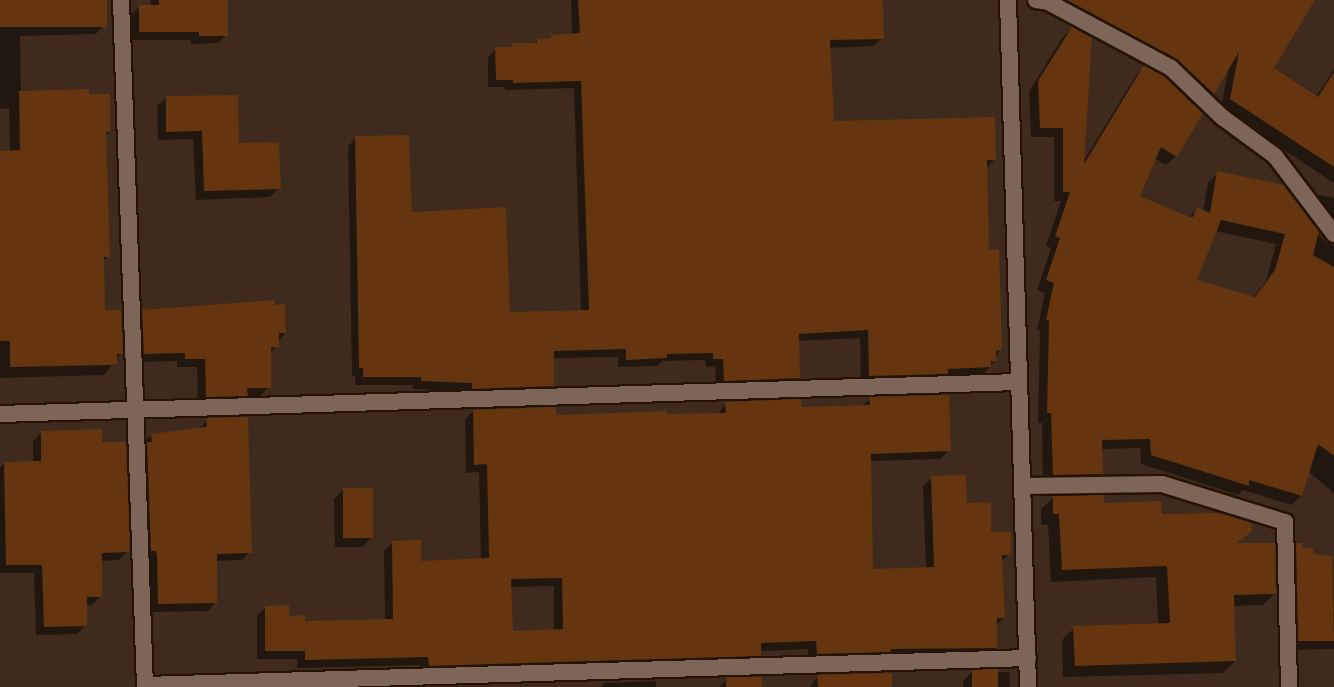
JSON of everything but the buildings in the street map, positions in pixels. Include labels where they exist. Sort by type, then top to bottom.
[{"type":"street","points":[[121,0],[145,686],[1028,658]]},
{"type":"street","points":[[1008,0],[1028,687]]},
{"type":"street","points":[[1036,0],[1048,2],[1171,68],[1222,117],[1275,156],[1334,233]]},
{"type":"street","points":[[0,414],[1018,382]]},
{"type":"street","points":[[1023,486],[1162,484],[1285,522],[1288,687]]}]
